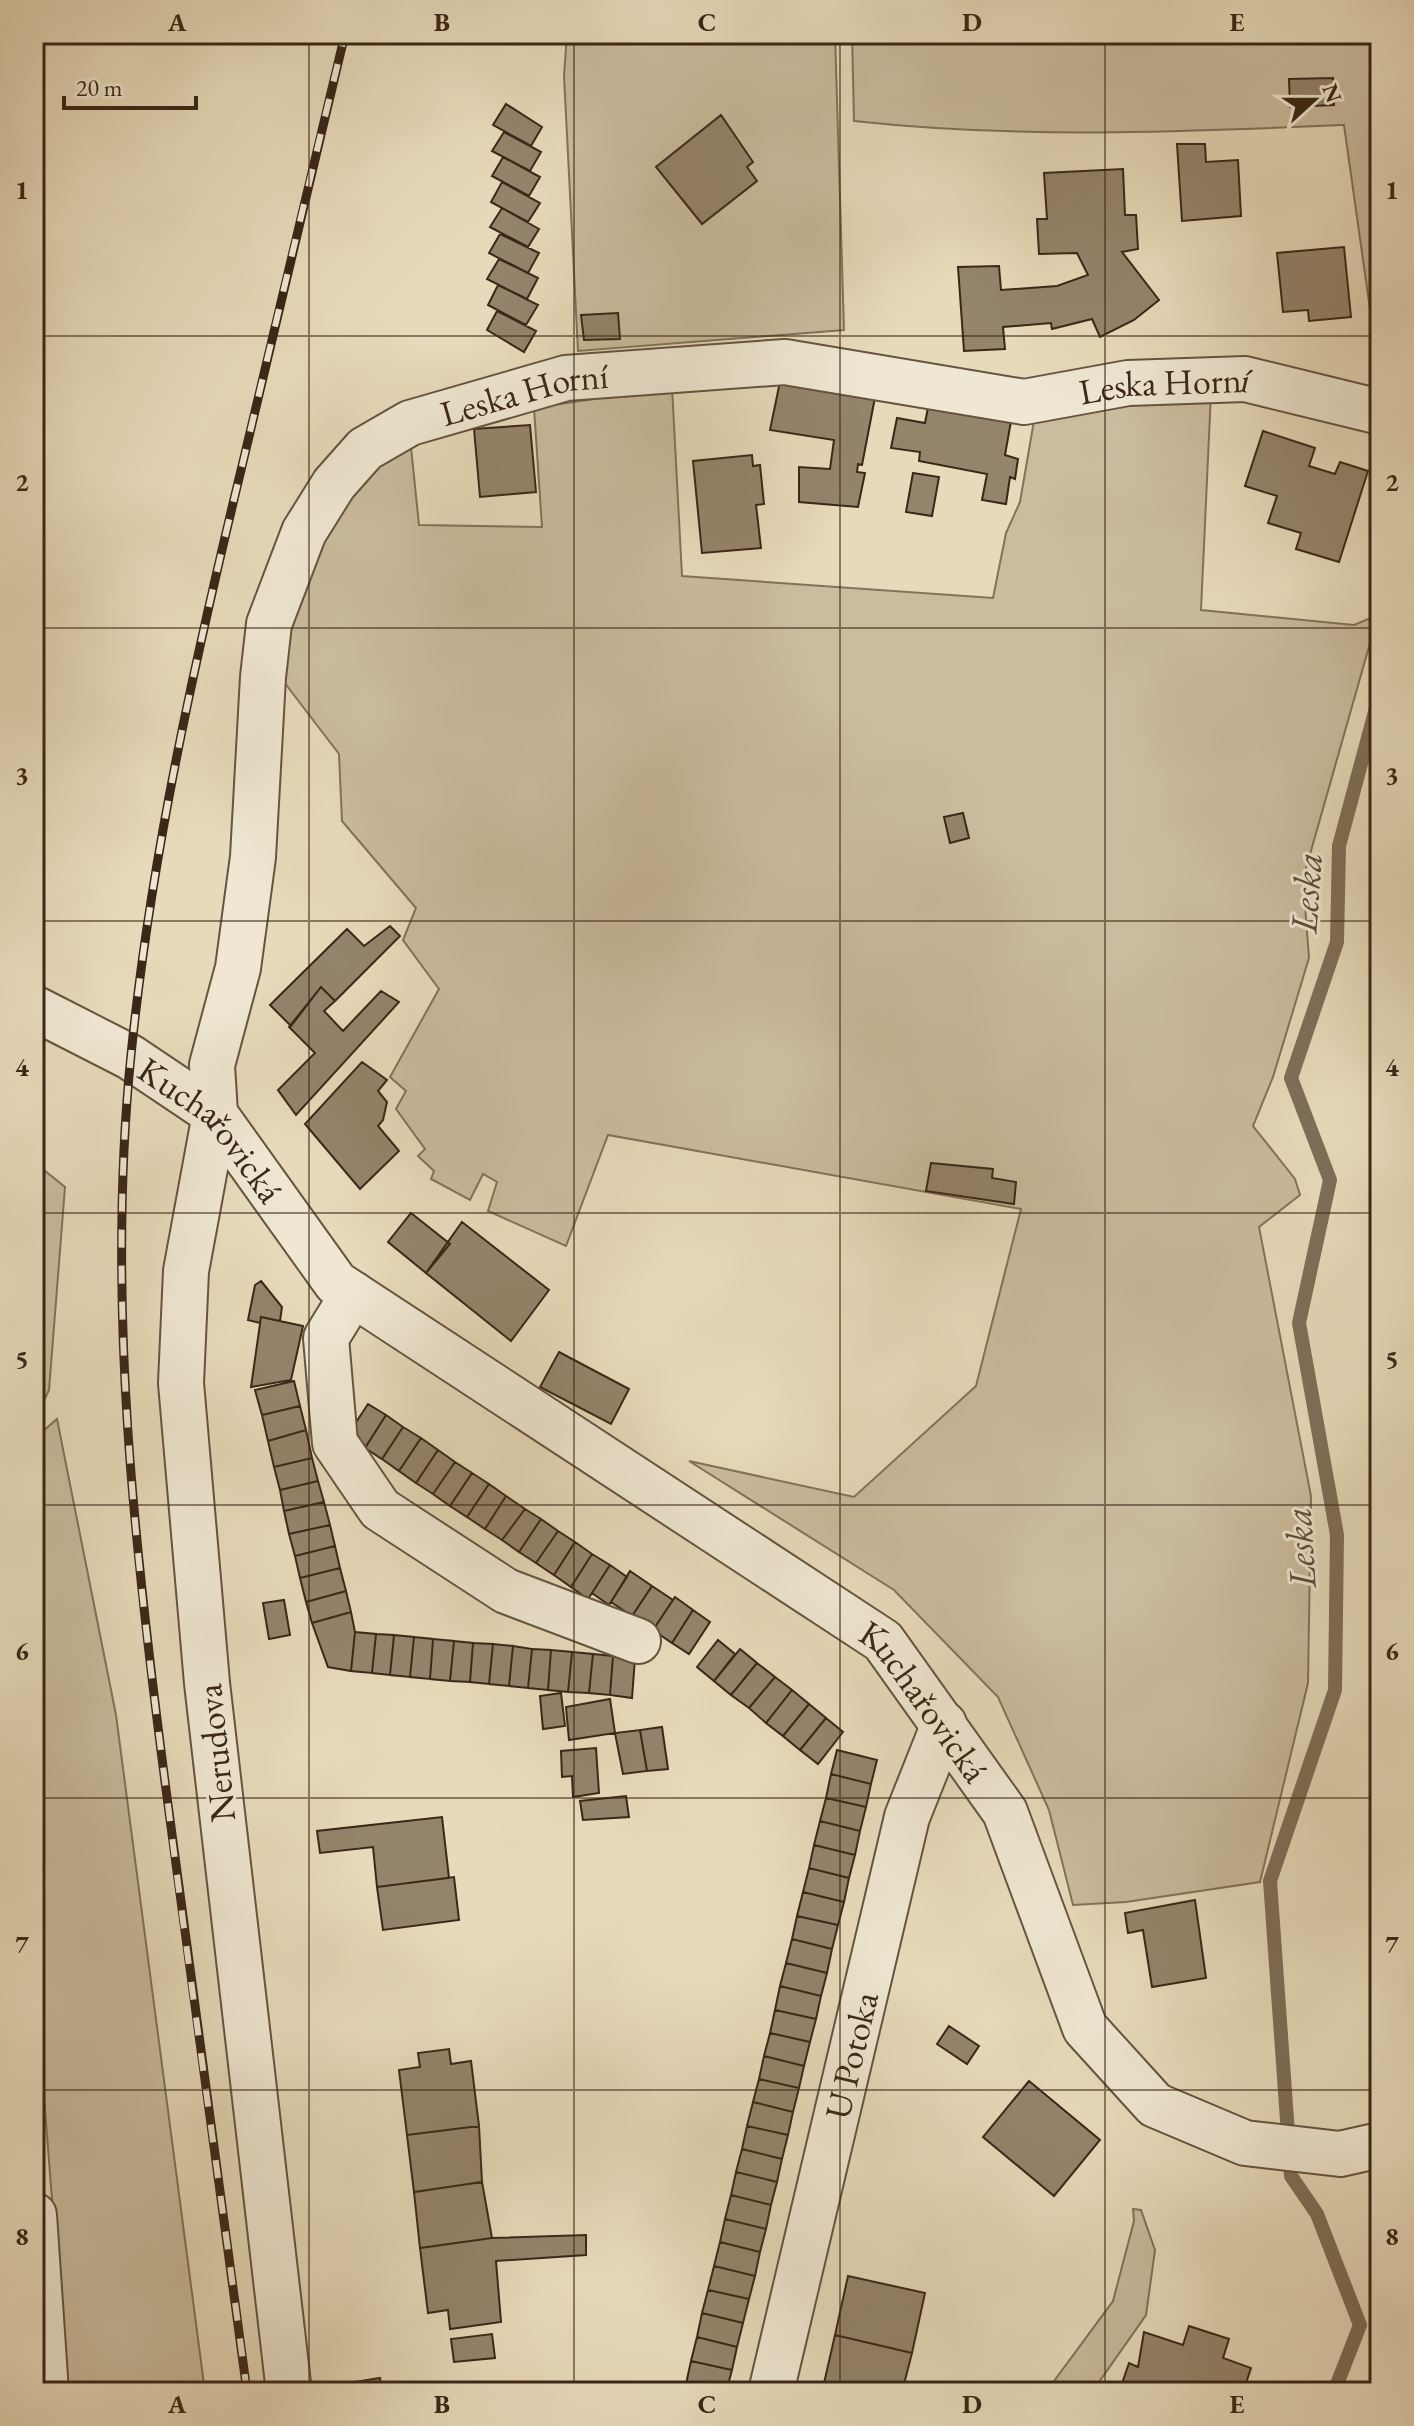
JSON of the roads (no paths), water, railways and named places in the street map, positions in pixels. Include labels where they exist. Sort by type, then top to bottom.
[{"type":"street","name":"Leska Horní","points":[[215,1114],[212,1065],[238,968],[253,857],[269,624],[304,532],[334,484],[365,449],[410,423],[566,378],[785,362],[1024,402],[1128,383],[1245,379],[1380,412]]},
{"type":"street","name":"Kuchařovická","points":[[34,1008],[130,1057],[215,1114],[336,1283],[883,1641],[1005,1812],[1085,2028],[1155,2105],[1245,2143],[1360,2150]]},
{"type":"street","name":"Nerudova","points":[[215,1114],[186,1271],[181,1383],[207,1683],[289,2392]]},
{"type":"street","points":[[353,1294],[326,1338],[335,1443],[380,1509],[506,1591],[638,1641]]},
{"type":"street","name":"U Potoka","points":[[771,2392],[907,1817],[944,1724]]},
{"type":"street","points":[[34,2215],[46,2392]]},
{"type":"waterway","name":"Leska","points":[[1334,2392],[1360,2325],[1317,2214],[1291,2176],[1270,1881],[1335,1690],[1337,1535],[1299,1323],[1330,1180],[1291,1078],[1337,942],[1339,846],[1380,693]]},
{"type":"railway","points":[[247,2392],[144,1613],[123,1334],[124,1148],[131,1055],[150,906],[176,759],[345,34]]}]
